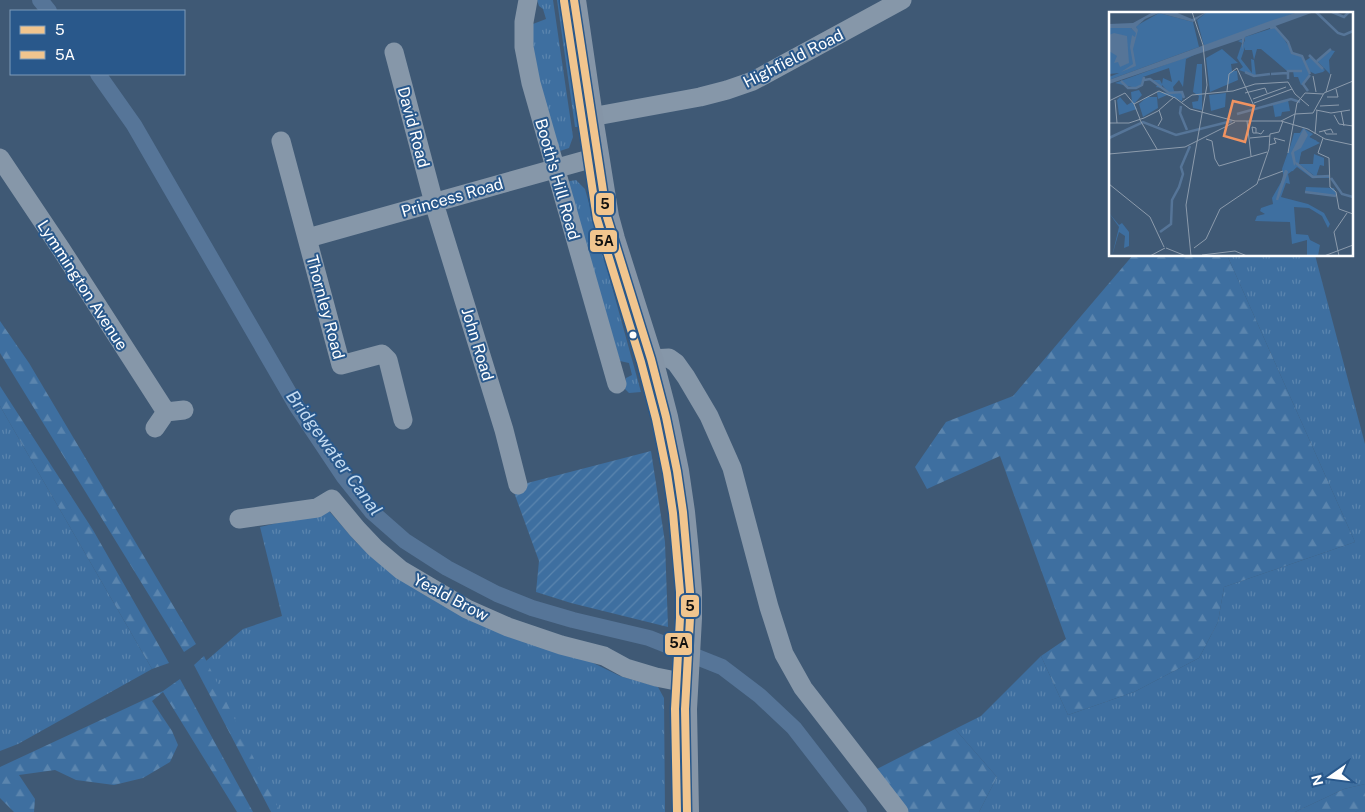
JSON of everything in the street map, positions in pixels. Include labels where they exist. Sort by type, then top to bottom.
[{"type":"main road","points":[[574,0],[607,217],[651,359],[668,426],[683,512],[690,592],[685,709],[687,812]]},
{"type":"street","name":"Booth's Hill Road","points":[[528,0],[524,22],[524,47],[530,83],[617,384]]},
{"type":"street","name":"Highfield Road","points":[[591,117],[700,98],[753,81],[902,0]]},
{"type":"street","name":"David Road","points":[[394,52],[434,202]]},
{"type":"street","name":"Thornley Road","points":[[281,141],[341,366],[382,354],[388,360],[403,420]]},
{"type":"street","name":"Princess Road","points":[[308,238],[597,157]]},
{"type":"street","name":"Lymmington Avenue","points":[[0,158],[61,249],[175,411],[155,428]]},
{"type":"street","name":"John Road","points":[[434,202],[504,430],[518,485]]},
{"type":"street","points":[[651,359],[669,358],[676,363],[709,416],[732,468],[769,606],[784,654],[803,688],[899,812]]},
{"type":"street","name":"Yeald Brow","points":[[239,519],[317,508],[332,499],[374,548],[401,570],[467,609],[508,627],[560,645],[604,656],[626,668],[656,677],[686,679]]},
{"type":"green space","points":[[537,0],[553,0],[573,137],[569,148],[557,152],[533,62],[533,24],[546,19],[543,9],[539,6]]},
{"type":"green space","points":[[557,0],[562,0],[580,127],[575,127]]},
{"type":"green space","points":[[576,180],[585,189],[641,392],[629,393],[625,389],[626,378],[632,375],[629,363],[620,361],[565,182]]},
{"type":"green space","points":[[1132,256],[1227,256],[1355,542],[1224,587],[1218,622],[1199,658],[1134,692],[1068,715],[1041,656],[1066,639],[1000,456],[927,489],[915,467],[946,422],[1013,396]]},
{"type":"green space","points":[[1227,256],[1315,256],[1365,444],[1365,784],[1344,789],[1295,812],[979,812],[997,777],[955,729],[981,716],[1041,656],[1068,715],[1134,692],[1199,658],[1218,622],[1224,587],[1355,542]]},
{"type":"green space","points":[[0,321],[29,363],[196,644],[184,652],[0,353]]},
{"type":"green space","points":[[0,386],[93,530],[169,663],[152,669],[0,406]]},
{"type":"green space","points":[[0,406],[152,669],[18,744],[0,751]]},
{"type":"green space","points":[[651,451],[665,542],[668,627],[571,603],[536,592],[539,561],[512,487]]},
{"type":"green space","points":[[329,511],[357,543],[388,570],[439,603],[478,623],[585,659],[620,676],[658,687],[664,698],[665,812],[277,812],[199,667],[243,629],[282,616],[260,527]]},
{"type":"green space","points":[[204,656],[280,812],[271,812],[194,665]]},
{"type":"green space","points":[[180,679],[253,812],[237,812],[163,692],[152,701],[172,731],[178,745],[170,762],[143,778],[114,785],[76,780],[55,770],[19,775],[35,799],[34,812],[14,812],[0,798],[0,767],[163,691]]},
{"type":"green space","points":[[955,729],[997,777],[979,812],[903,812],[875,770]]},
{"type":"green space","points":[[1365,784],[1365,812],[1295,812],[1344,789]]},
{"type":"waterway","name":"Bridgewater Canal","points":[[40,0],[48,10]]},
{"type":"waterway","name":"Bridgewater Canal","points":[[99,75],[134,125],[296,405],[344,477],[372,512],[405,541],[447,568],[497,594],[532,608],[573,620],[649,638],[722,667],[760,696],[794,728],[859,812]]},
{"type":"transit line","name":"5","points":[[574,0],[607,217],[651,359],[666,417],[683,512],[690,592],[685,709],[687,812]]},
{"type":"transit line","name":"5A","points":[[564,1],[597,219],[641,362],[656,419],[673,513],[680,592],[675,709],[677,812]]}]
